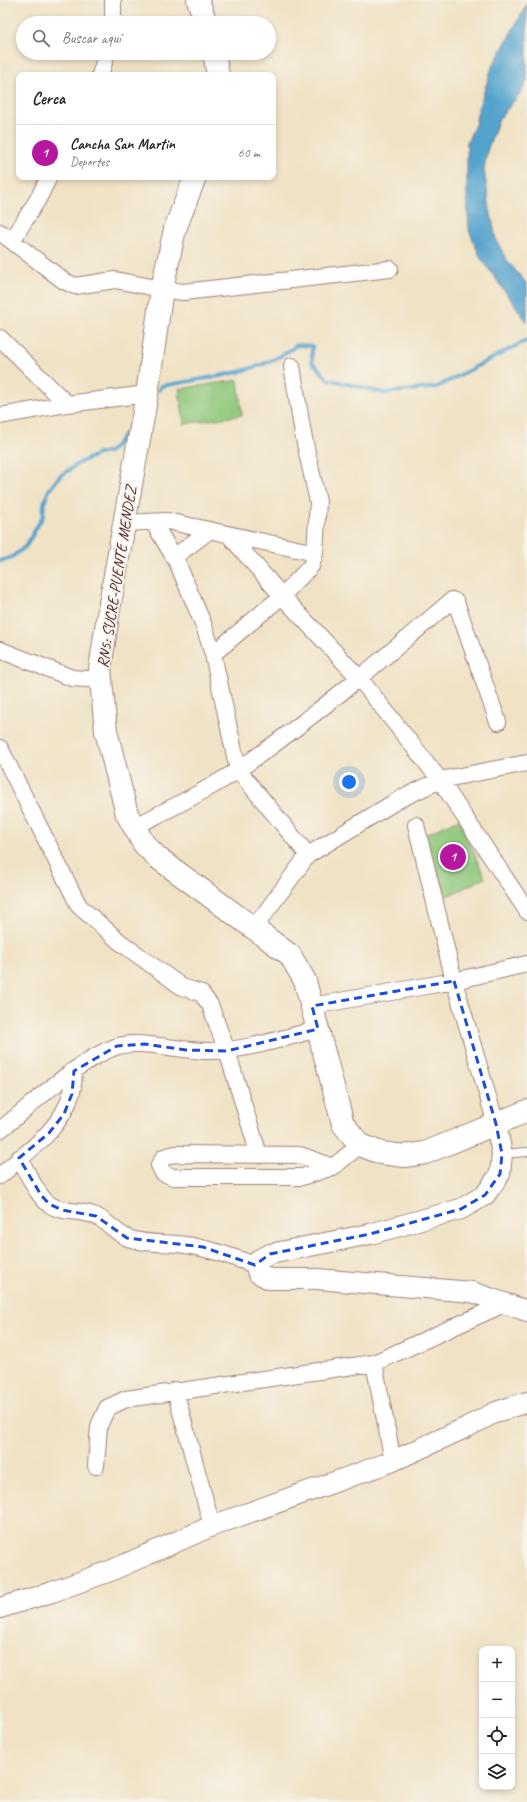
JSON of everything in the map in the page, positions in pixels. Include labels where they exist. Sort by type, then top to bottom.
[{"type":"highway","points":[[198,0],[204,16]]},
{"type":"highway","points":[[215,60],[217,72]]},
{"type":"highway","name":"RN5: SUCRE-PUENTE MENDEZ","points":[[194,180],[175,229],[162,289],[148,394],[108,615],[100,669],[106,731],[127,814],[144,844],[158,858],[290,955],[305,981],[343,1124],[360,1145]]},
{"type":"highway","points":[[360,1145],[381,1153],[404,1156],[425,1153],[527,1111]]},
{"type":"street","points":[[113,0],[113,16]]},
{"type":"street","points":[[101,72],[105,60]]},
{"type":"street","points":[[48,180],[38,199],[6,236],[64,281],[75,286],[115,280],[182,292],[390,269]]},
{"type":"street","points":[[0,338],[67,404]]},
{"type":"street","points":[[213,654],[282,596],[311,566],[315,552],[318,502],[304,442],[292,366]]},
{"type":"street","points":[[0,416],[67,404],[148,394]]},
{"type":"street","points":[[124,523],[167,521],[315,552]]},
{"type":"street","points":[[154,522],[174,557],[204,626],[213,654],[238,770],[308,855]]},
{"type":"street","points":[[174,557],[209,531]]},
{"type":"street","points":[[229,535],[282,596],[360,679],[440,780],[527,911]]},
{"type":"street","points":[[134,828],[238,770],[360,679],[452,600],[456,602],[498,722]]},
{"type":"street","points":[[0,650],[72,678],[101,680]]},
{"type":"street","points":[[0,748],[79,906],[120,942],[182,987],[201,993],[210,1005],[227,1051],[259,1155]]},
{"type":"street","points":[[254,928],[308,855],[398,800],[440,780],[527,763]]},
{"type":"street","points":[[255,1265],[260,1259],[270,1254],[370,1234],[461,1209],[485,1195],[500,1174],[502,1154],[496,1124],[454,981],[416,825]]},
{"type":"street","points":[[312,1006],[454,981],[527,964]]},
{"type":"street","points":[[0,1130],[74,1071],[116,1046],[145,1044],[186,1050],[227,1051],[318,1029]]},
{"type":"street","points":[[0,1176],[49,1133],[64,1114],[72,1094],[74,1071]]},
{"type":"street","points":[[333,1167],[300,1155],[175,1154],[164,1157],[159,1165],[163,1173],[173,1177],[302,1177],[333,1167],[360,1145]]},
{"type":"street","points":[[19,1158],[41,1195],[49,1204],[62,1210],[82,1211],[96,1216],[128,1238],[148,1242],[203,1247],[255,1265]]},
{"type":"street","points":[[255,1265],[258,1273],[269,1278],[317,1279],[472,1292],[527,1311]]},
{"type":"street","points":[[96,1466],[99,1426],[107,1408],[126,1399],[175,1390],[239,1383],[374,1363],[504,1304]]},
{"type":"street","points":[[374,1363],[393,1460]]},
{"type":"street","points":[[175,1390],[212,1526]]},
{"type":"street","points":[[0,1608],[52,1592],[110,1571],[212,1526],[393,1460],[467,1427],[496,1412],[527,1402]]},
{"type":"lane","points":[[502,1154],[527,1152]]},
{"type":"highlighted area","points":[[454,981],[496,1124],[502,1154],[500,1174],[485,1195],[461,1209],[370,1234],[270,1254],[255,1265],[203,1247],[127,1238],[96,1216],[62,1210],[49,1204],[41,1195],[19,1158],[49,1133],[64,1114],[72,1094],[74,1071],[117,1046],[145,1044],[186,1050],[227,1051],[318,1029],[312,1006]]},
{"type":"green space","points":[[238,380],[242,415],[184,424],[179,389]]},
{"type":"green space","points":[[459,819],[485,878],[447,896],[420,837]]},
{"type":"water","points":[[527,4],[527,81],[519,95],[499,119],[488,148],[484,169],[496,239],[506,259],[527,284],[527,322],[480,257],[469,230],[467,197],[467,142],[475,125],[478,110],[492,67]]},
{"type":"waterway","points":[[159,390],[162,386],[215,377],[250,369],[267,363],[297,345],[312,346],[312,362],[328,379],[384,393],[437,387],[527,340]]},
{"type":"waterway","points":[[0,561],[12,557],[26,546],[43,516],[44,503],[49,490],[59,477],[79,463],[113,449],[132,425]]},
{"type":"place","name":"Cancha San Martin","points":[[453,857]]}]
